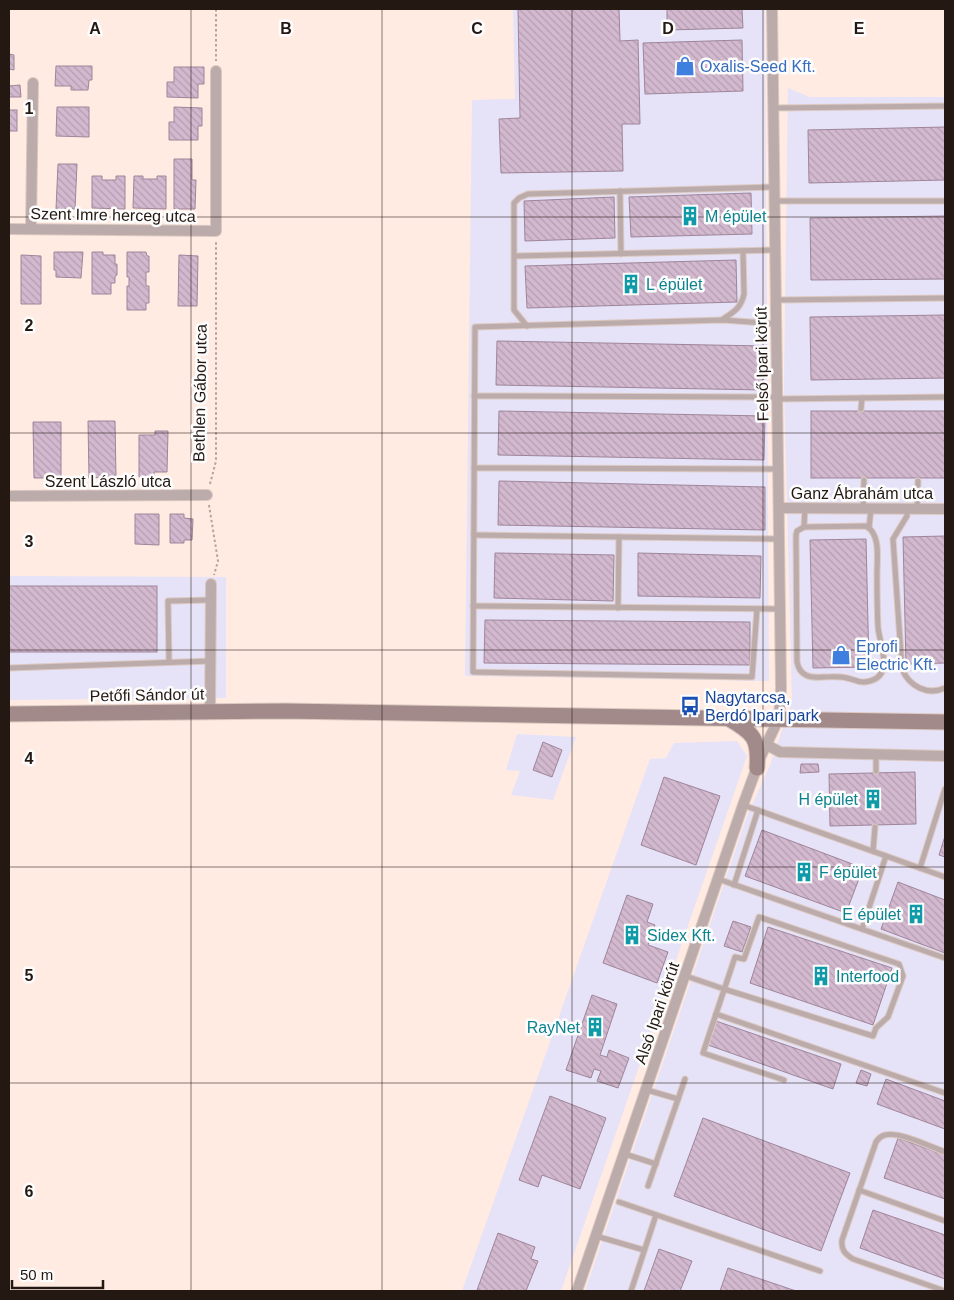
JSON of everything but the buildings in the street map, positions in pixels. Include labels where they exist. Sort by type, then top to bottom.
[{"type":"main road","name":"Petőfi Sándor út","points":[[9,714],[285,711],[945,722]]},
{"type":"main road","points":[[725,718],[748,730],[752,735],[757,746],[757,768]]},
{"type":"street","name":"Felső Ipari körút","points":[[772,9],[781,688],[779,718]]},
{"type":"street","points":[[216,71],[216,232]]},
{"type":"street","points":[[31,229],[33,83]]},
{"type":"street","name":"Szent Imre herceg utca","points":[[9,229],[216,232]]},
{"type":"street","name":"Szent László utca","points":[[9,496],[207,495]]},
{"type":"street","name":"Ganz Ábrahám utca","points":[[779,508],[945,509]]},
{"type":"street","points":[[210,712],[211,584]]},
{"type":"street","name":"Alsó Ipari körút","points":[[577,1291],[757,768],[779,718]]},
{"type":"street","points":[[767,745],[780,752],[945,756]]},
{"type":"lane","points":[[773,108],[945,106]]},
{"type":"lane","points":[[527,326],[514,310],[514,203],[519,198],[528,194],[774,186]]},
{"type":"lane","points":[[620,191],[621,254]]},
{"type":"lane","points":[[774,201],[945,201]]},
{"type":"lane","points":[[515,256],[775,250]]},
{"type":"lane","points":[[723,320],[735,312],[742,301],[744,294],[743,251]]},
{"type":"lane","points":[[776,300],[945,298]]},
{"type":"lane","points":[[757,609],[752,678],[473,672],[475,327],[723,320],[776,324]]},
{"type":"lane","points":[[474,396],[945,397]]},
{"type":"lane","points":[[862,398],[862,409]]},
{"type":"lane","points":[[474,468],[778,469]]},
{"type":"lane","points":[[864,480],[869,528],[875,538],[877,548],[878,630],[885,657],[883,666],[879,675],[866,682],[846,678],[808,677],[798,668],[796,535],[804,527],[866,526],[869,528]]},
{"type":"lane","points":[[918,481],[912,509],[893,539],[902,669],[910,682],[923,690],[935,691],[945,688]]},
{"type":"lane","points":[[804,527],[805,508]]},
{"type":"lane","points":[[474,535],[779,539]]},
{"type":"lane","points":[[618,608],[619,537]]},
{"type":"lane","points":[[169,661],[168,600],[211,600]]},
{"type":"lane","points":[[473,606],[780,609]]},
{"type":"lane","points":[[9,668],[210,661]]},
{"type":"lane","points":[[876,754],[876,771]]},
{"type":"lane","points":[[920,868],[945,788]]},
{"type":"lane","points":[[744,805],[945,877]]},
{"type":"lane","points":[[734,885],[758,810]]},
{"type":"lane","points":[[873,851],[875,827]]},
{"type":"lane","points":[[862,929],[886,856]]},
{"type":"lane","points":[[718,879],[945,958]]},
{"type":"lane","points":[[686,976],[724,989],[873,1036],[876,1028],[888,1017],[903,976],[899,964],[758,917],[744,960],[734,956],[724,989],[716,1014],[702,1053],[784,1080]]},
{"type":"lane","points":[[716,1014],[945,1093]]},
{"type":"lane","points":[[648,1186],[685,1079]]},
{"type":"lane","points":[[646,1090],[678,1099]]},
{"type":"lane","points":[[945,1152],[897,1134],[884,1135],[876,1142],[841,1246],[846,1255],[852,1259],[945,1291]]},
{"type":"lane","points":[[625,1154],[656,1164]]},
{"type":"lane","points":[[859,1190],[945,1221]]},
{"type":"lane","points":[[619,1202],[820,1271]]},
{"type":"lane","points":[[631,1291],[656,1215]]},
{"type":"lane","points":[[596,1236],[644,1250]]},
{"type":"path","points":[[216,9],[216,71]]},
{"type":"path","name":"Bethlen Gábor utca","points":[[211,584],[218,561],[207,495],[216,461],[216,232]]},
{"type":"shaded area","points":[[513,9],[765,9],[769,681],[465,676],[472,100],[515,99]]},
{"type":"shaded area","points":[[788,88],[810,97],[945,97],[945,1291],[585,1291],[747,816],[770,765],[792,701],[784,385]]},
{"type":"shaded area","points":[[9,576],[226,577],[226,698],[9,700]]},
{"type":"shaded area","points":[[517,734],[576,737],[553,800],[511,795],[520,771],[506,770]]},
{"type":"shaded area","points":[[737,741],[747,756],[561,1291],[462,1291],[650,759],[666,758],[674,743]]},
{"type":"place","name":"Oxalis-Seed Kft.","points":[[685,66]]},
{"type":"place","name":"M épület","points":[[690,216]]},
{"type":"place","name":"L épület","points":[[631,284]]},
{"type":"place","name":"Eprofi Electric Kft.","points":[[841,655]]},
{"type":"place","name":"Nagytarcsa, Berdó Ipari park","points":[[690,706]]},
{"type":"place","name":"H épület","points":[[873,799]]},
{"type":"place","name":"F épület","points":[[804,872]]},
{"type":"place","name":"E épület","points":[[916,914]]},
{"type":"place","name":"Sidex Kft.","points":[[632,935]]},
{"type":"place","name":"Interfood","points":[[821,976]]},
{"type":"place","name":"RayNet","points":[[595,1027]]}]
